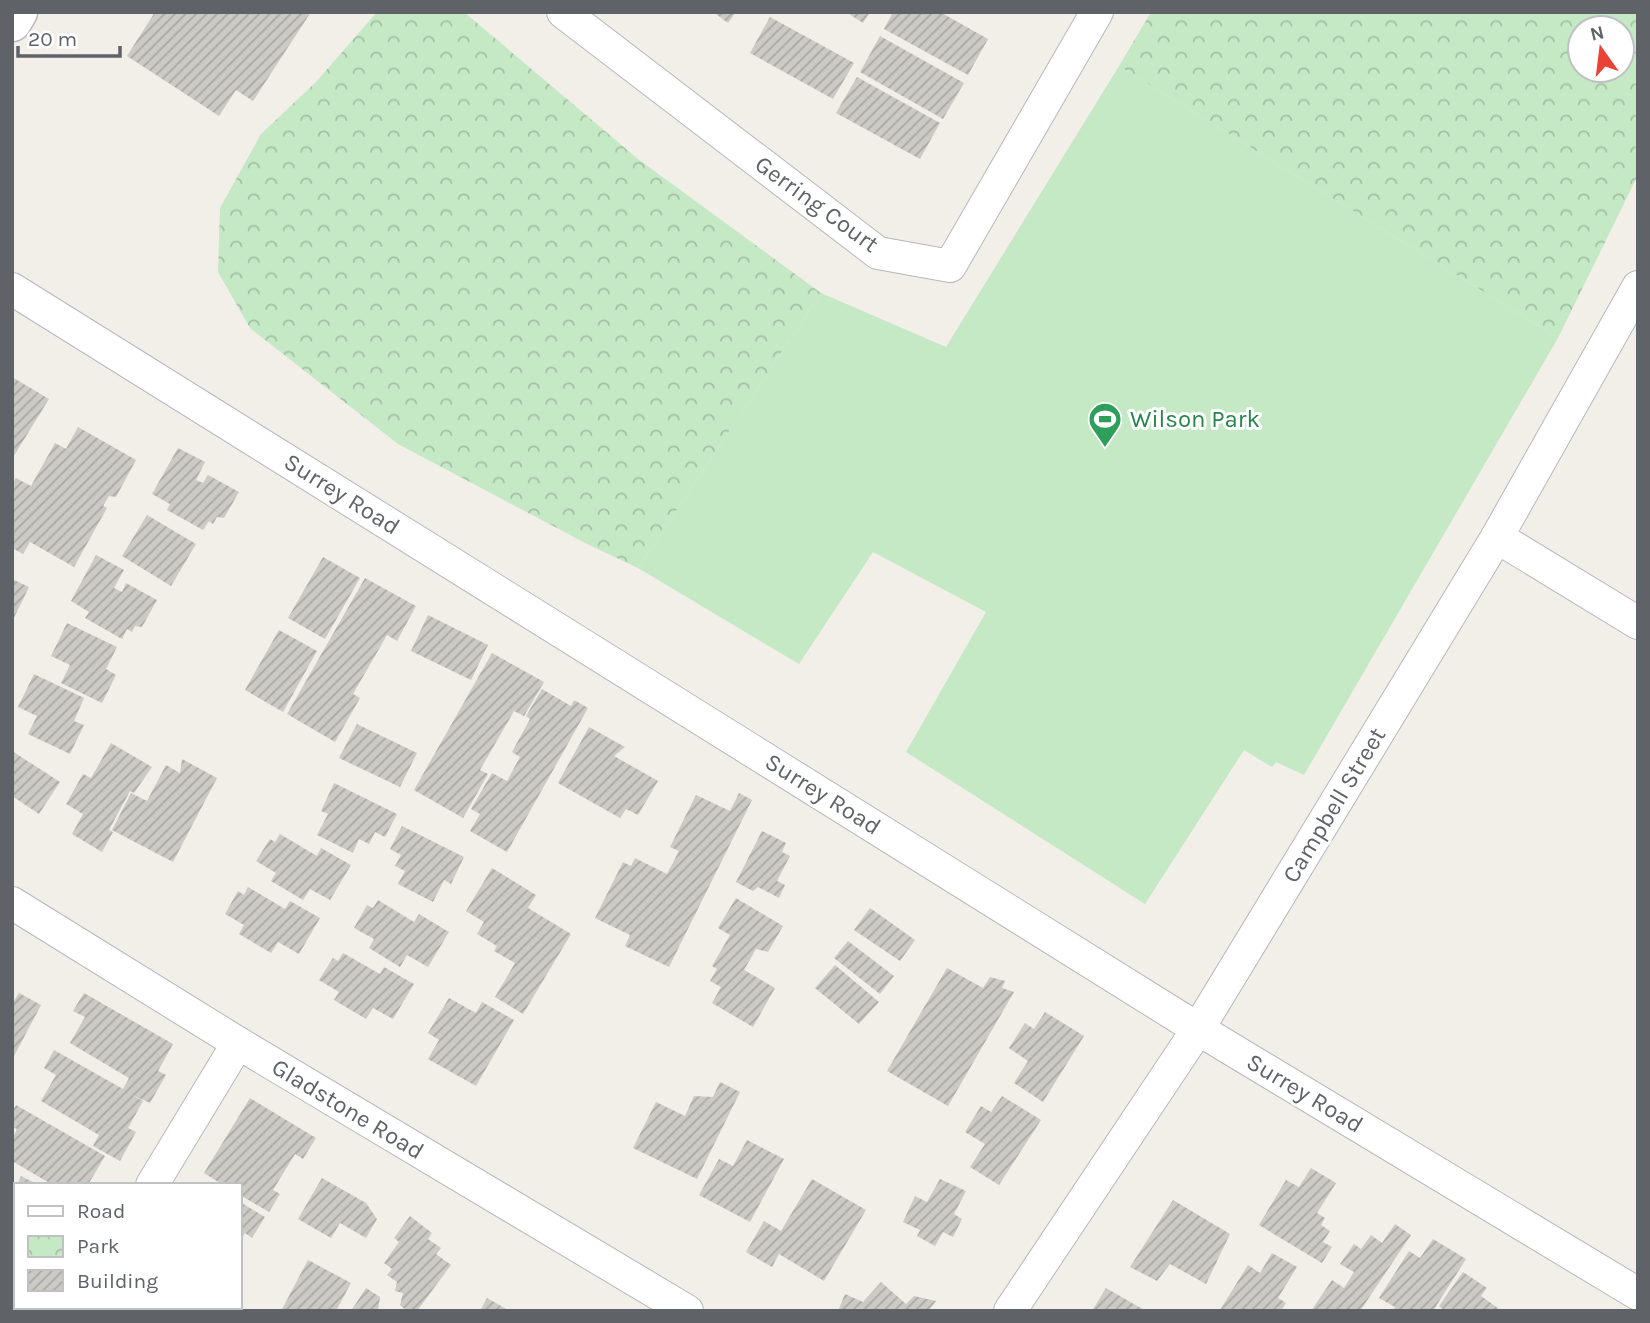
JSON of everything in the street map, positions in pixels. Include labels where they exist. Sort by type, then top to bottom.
[{"type":"street","points":[[12,22],[18,12]]},
{"type":"street","name":"Gerring Court","points":[[563,12],[878,253],[950,266],[1097,12]]},
{"type":"street","name":"Campbell Street","points":[[1010,1311],[1198,1028],[1497,537],[1638,287]]},
{"type":"street","name":"Surrey Road","points":[[12,289],[1198,1028],[1638,1294]]},
{"type":"street","points":[[1497,537],[1638,622]]},
{"type":"street","name":"Gladstone Road","points":[[12,903],[239,1043],[687,1311]]},
{"type":"street","points":[[153,1183],[239,1043]]},
{"type":"green space","points":[[377,12],[464,12],[638,159],[821,293],[638,568],[398,444],[250,328],[218,272],[220,208],[261,134],[316,82]]},
{"type":"green space","points":[[1151,12],[1638,12],[1638,175],[1558,338],[1119,66]]},
{"type":"green space","name":"Wilson Park","points":[[1119,66],[1558,338],[1304,775],[1276,762],[1272,767],[1244,750],[1145,904],[906,752],[986,612],[873,552],[799,664],[638,568],[821,293],[946,347]]},
{"type":"building","points":[[155,12],[311,12],[253,101],[236,90],[219,116],[127,56]]},
{"type":"building","points":[[713,12],[736,12],[728,23]]},
{"type":"building","points":[[846,12],[870,12],[863,23]]},
{"type":"building","points":[[893,12],[940,12],[988,39],[968,75],[884,29]]},
{"type":"building","points":[[770,17],[854,63],[833,99],[750,53]]},
{"type":"building","points":[[880,36],[964,83],[943,119],[860,72]]},
{"type":"building","points":[[857,77],[940,123],[920,159],[836,113]]},
{"type":"building","points":[[12,377],[49,399],[12,459]]},
{"type":"building","points":[[78,427],[136,460],[116,497],[109,496],[103,506],[107,508],[74,567],[30,542],[23,554],[12,548],[12,485],[16,478],[31,486],[55,443],[66,449]]},
{"type":"building","points":[[178,448],[205,462],[196,480],[203,483],[208,475],[239,492],[224,518],[217,517],[213,524],[209,521],[203,530],[167,510],[170,504],[152,494]]},
{"type":"building","points":[[147,515],[196,544],[171,586],[122,556]]},
{"type":"building","points":[[96,555],[124,570],[114,588],[122,592],[126,583],[157,600],[142,627],[135,626],[132,632],[127,629],[122,639],[85,618],[89,612],[71,601]]},
{"type":"building","points":[[323,557],[360,578],[325,639],[288,618]]},
{"type":"building","points":[[365,578],[416,606],[397,641],[387,635],[353,694],[360,698],[335,742],[287,714]]},
{"type":"building","points":[[12,579],[29,587],[12,622]]},
{"type":"building","points":[[428,615],[488,645],[471,680],[411,651]]},
{"type":"building","points":[[67,623],[117,647],[106,669],[116,675],[102,703],[61,683],[70,665],[51,656]]},
{"type":"building","points":[[279,630],[317,651],[283,712],[245,690]]},
{"type":"building","points":[[492,653],[544,682],[524,716],[514,711],[480,770],[488,774],[463,818],[414,790]]},
{"type":"building","points":[[34,674],[84,698],[74,721],[84,725],[70,754],[28,734],[37,716],[18,707]]},
{"type":"building","points":[[542,689],[571,706],[574,700],[588,708],[507,852],[470,831],[480,814],[471,809],[492,773],[507,781],[520,757],[512,752],[530,719],[526,716]]},
{"type":"building","points":[[357,724],[417,753],[400,787],[339,758]]},
{"type":"building","points":[[589,727],[625,747],[614,756],[658,781],[638,815],[626,809],[620,818],[558,783]]},
{"type":"building","points":[[111,743],[152,767],[134,793],[130,791],[109,830],[113,832],[102,852],[72,834],[83,814],[66,804],[83,774],[91,778]]},
{"type":"building","points":[[12,751],[60,782],[39,814],[12,796]]},
{"type":"building","points":[[182,759],[217,778],[173,862],[112,830],[131,793],[147,801],[166,765],[180,773]]},
{"type":"building","points":[[334,783],[397,814],[385,837],[375,832],[369,844],[359,839],[353,853],[317,835],[328,814],[321,811]]},
{"type":"building","points":[[739,793],[752,800],[669,967],[625,946],[630,935],[595,918],[623,862],[631,866],[635,858],[667,874],[679,851],[670,847],[696,795],[730,811]]},
{"type":"building","points":[[402,826],[464,857],[451,884],[444,880],[433,902],[398,884],[405,871],[395,866],[401,855],[390,849]]},
{"type":"building","points":[[762,831],[786,843],[782,852],[790,856],[777,881],[785,885],[779,898],[758,887],[753,891],[736,882]]},
{"type":"building","points":[[280,834],[317,856],[321,848],[351,865],[330,900],[310,889],[303,900],[271,881],[276,873],[256,861],[270,839],[275,842]]},
{"type":"building","points":[[492,868],[536,895],[528,908],[571,934],[523,1014],[495,997],[515,963],[494,951],[497,946],[477,934],[484,922],[466,911]]},
{"type":"building","points":[[248,887],[285,909],[290,901],[320,918],[299,954],[278,942],[271,953],[239,934],[244,925],[225,914],[238,891],[244,895]]},
{"type":"building","points":[[736,898],[783,926],[768,952],[756,949],[744,970],[775,988],[753,1027],[712,1003],[721,987],[710,981],[717,969],[712,966],[730,935],[718,928]]},
{"type":"building","points":[[378,900],[414,922],[419,914],[449,932],[428,967],[407,955],[400,967],[369,948],[374,939],[354,928],[367,905],[373,908]]},
{"type":"building","points":[[870,908],[915,940],[900,961],[854,930]]},
{"type":"building","points":[[848,941],[894,976],[880,994],[834,958]]},
{"type":"building","points":[[343,953],[380,974],[384,967],[414,984],[393,1019],[373,1008],[366,1019],[334,1000],[339,992],[319,980],[333,958],[338,961]]},
{"type":"building","points":[[835,965],[879,1002],[859,1024],[815,988]]},
{"type":"building","points":[[947,968],[983,988],[990,977],[1005,981],[1002,988],[1014,992],[948,1106],[887,1071]]},
{"type":"building","points":[[19,993],[41,1005],[12,1060],[12,1004]]},
{"type":"building","points":[[84,993],[173,1044],[158,1071],[166,1075],[150,1103],[132,1095],[143,1101],[128,1128],[136,1132],[120,1161],[93,1146],[99,1135],[41,1101],[56,1075],[44,1068],[54,1050],[123,1089],[129,1078],[70,1043],[85,1017],[73,1011]]},
{"type":"building","points":[[449,998],[476,1013],[482,1002],[514,1020],[476,1086],[428,1059],[439,1040],[428,1033]]},
{"type":"building","points":[[1045,1012],[1084,1036],[1043,1102],[1014,1083],[1028,1061],[1009,1048],[1025,1023],[1034,1029]]},
{"type":"building","points":[[720,1082],[740,1092],[697,1179],[633,1148],[656,1102],[685,1116],[694,1096],[713,1097]]},
{"type":"building","points":[[1002,1096],[1041,1120],[999,1185],[970,1167],[985,1144],[965,1132],[981,1106],[991,1112]]},
{"type":"building","points":[[250,1098],[316,1138],[303,1159],[295,1154],[273,1190],[280,1194],[269,1212],[242,1196],[242,1183],[220,1183],[204,1173]]},
{"type":"building","points":[[16,1105],[105,1156],[89,1183],[50,1183],[12,1161],[12,1139],[17,1129],[12,1127],[12,1112]]},
{"type":"building","points":[[747,1140],[784,1159],[750,1222],[699,1195],[719,1159],[733,1166]]},
{"type":"building","points":[[1311,1168],[1336,1183],[1317,1213],[1325,1218],[1321,1225],[1330,1231],[1323,1242],[1332,1247],[1322,1263],[1259,1225],[1286,1180],[1299,1187]]},
{"type":"building","points":[[21,1176],[35,1183],[18,1183]]},
{"type":"building","points":[[322,1178],[366,1203],[377,1219],[366,1238],[340,1223],[331,1238],[298,1219]]},
{"type":"building","points":[[812,1179],[866,1210],[824,1281],[779,1254],[772,1267],[746,1252],[764,1221],[781,1231]]},
{"type":"building","points":[[940,1179],[966,1191],[954,1214],[962,1219],[953,1237],[943,1232],[935,1246],[917,1236],[920,1230],[903,1222],[915,1196],[927,1202]]},
{"type":"building","points":[[12,1182],[14,1219],[12,1222]]},
{"type":"building","points":[[1173,1200],[1230,1234],[1206,1284],[1170,1264],[1157,1281],[1130,1267]]},
{"type":"building","points":[[242,1203],[265,1217],[252,1238],[245,1233],[242,1238]]},
{"type":"building","points":[[410,1216],[432,1233],[428,1239],[441,1248],[436,1254],[451,1265],[417,1311],[407,1311],[400,1305],[403,1293],[395,1291],[397,1282],[387,1275],[392,1269],[384,1263],[399,1242],[394,1238]]},
{"type":"building","points":[[1395,1224],[1411,1235],[1360,1311],[1311,1311],[1332,1280],[1344,1288],[1354,1272],[1340,1264],[1354,1244],[1361,1249],[1371,1235],[1382,1243]]},
{"type":"building","points":[[1433,1239],[1466,1259],[1433,1311],[1392,1311],[1395,1307],[1379,1298],[1409,1251],[1420,1258]]},
{"type":"building","points":[[1272,1253],[1297,1267],[1278,1298],[1286,1303],[1281,1311],[1220,1310],[1248,1265],[1260,1273]]},
{"type":"building","points":[[308,1260],[351,1283],[336,1311],[281,1311]]},
{"type":"building","points":[[1463,1272],[1487,1288],[1481,1296],[1502,1311],[1445,1311],[1439,1306]]},
{"type":"building","points":[[881,1282],[906,1304],[914,1296],[936,1301],[928,1311],[838,1311],[845,1294],[863,1302]]},
{"type":"building","points":[[366,1288],[380,1297],[378,1311],[351,1311]]},
{"type":"building","points":[[1106,1288],[1146,1311],[1092,1311]]},
{"type":"building","points":[[487,1298],[510,1311],[480,1311]]},
{"type":"building","points":[[177,1309],[180,1311],[135,1311]]},
{"type":"place","name":"Wilson Park","points":[[1105,449]]}]
